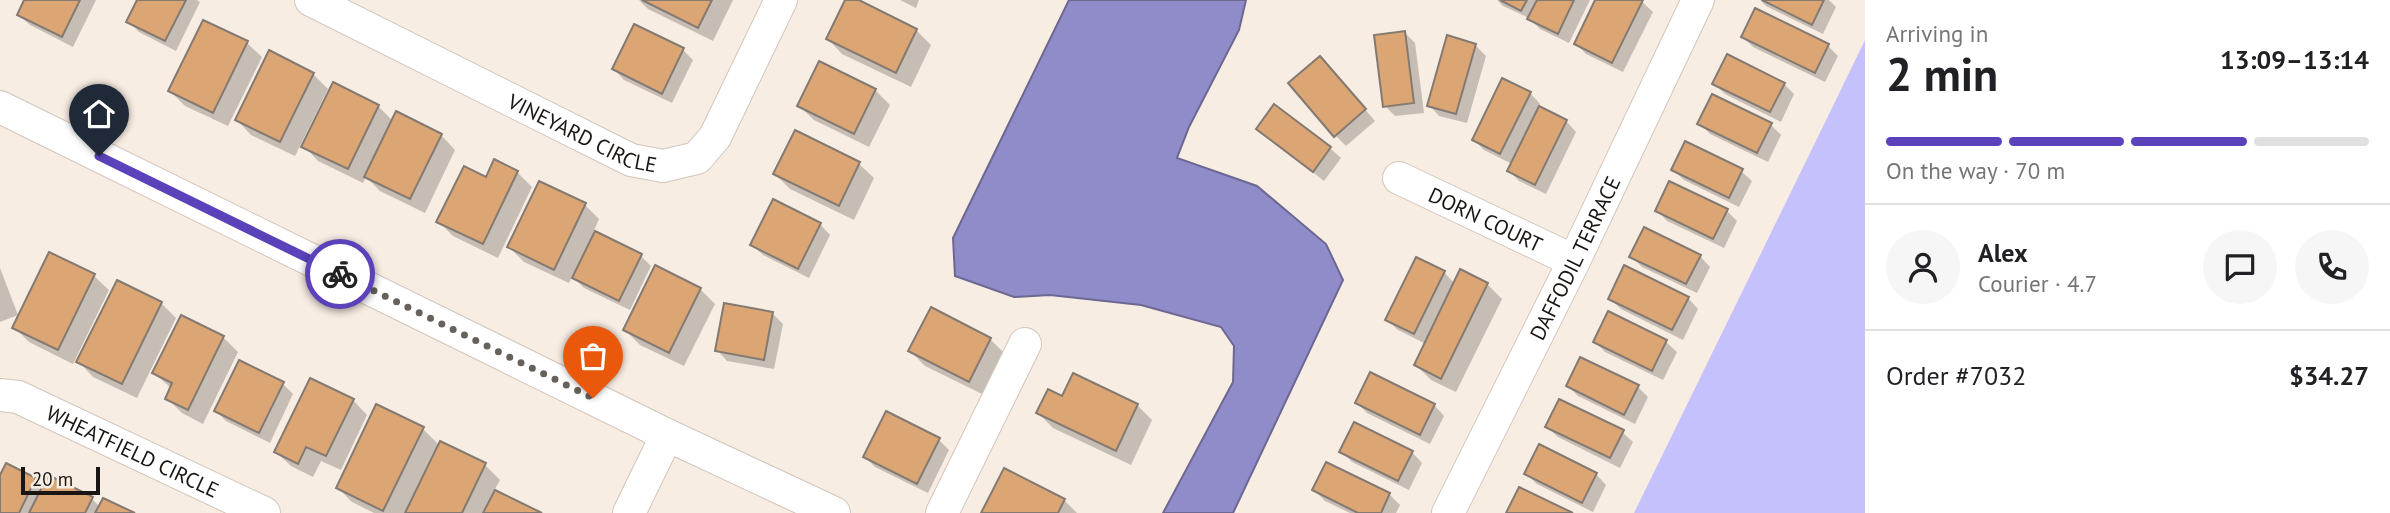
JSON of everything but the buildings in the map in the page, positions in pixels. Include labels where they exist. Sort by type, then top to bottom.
[{"type":"street","name":"VINEYARD CIRCLE","points":[[311,0],[631,160],[663,166],[697,158],[715,137],[781,0]]},
{"type":"street","name":"DAFFODIL TERRACE","points":[[1448,513],[1574,261],[1698,0]]},
{"type":"street","points":[[0,107],[667,435],[834,513]]},
{"type":"street","name":"DORN COURT","points":[[1399,178],[1574,261]]},
{"type":"street","points":[[942,513],[1025,344]]},
{"type":"street","name":"WHEATFIELD CIRCLE","points":[[0,395],[18,397],[264,513]]},
{"type":"street","points":[[629,513],[667,435]]},
{"type":"shaded area","points":[[1069,0],[1246,0],[1239,30],[1189,127],[1177,158],[1257,186],[1326,244],[1343,280],[1233,513],[1163,513],[1233,382],[1234,346],[1221,327],[1141,305],[1050,295],[1014,297],[955,276],[953,238]]},
{"type":"shaded area","points":[[1865,40],[1865,513],[1634,513],[1832,108]]},
{"type":"way so far","points":[[340,274],[593,398]]},
{"type":"route","points":[[99,156],[340,274]]}]
